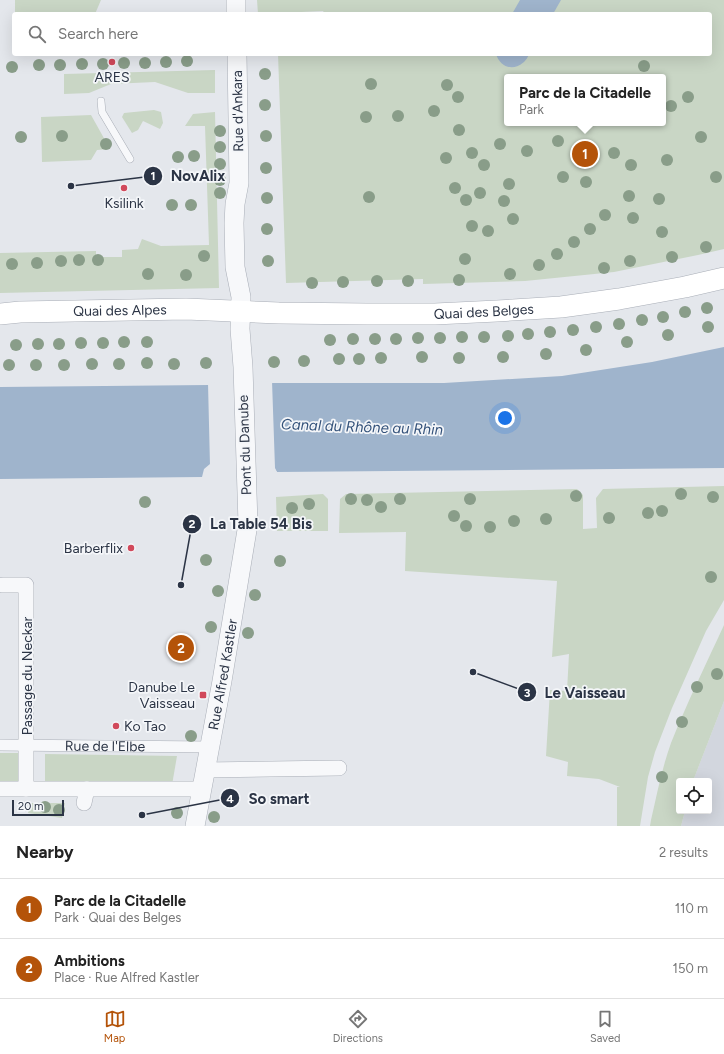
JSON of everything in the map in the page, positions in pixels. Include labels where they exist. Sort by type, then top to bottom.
[{"type":"main road","name":"Quai des Belges","points":[[240,311],[279,313],[434,314],[561,307],[619,299],[724,278]]},
{"type":"main road","name":"Quai des Alpes","points":[[0,314],[20,312],[186,309],[240,311]]},
{"type":"street","points":[[236,0],[236,12]]},
{"type":"street","name":"Rue d'Ankara","points":[[237,56],[239,183],[235,204],[234,223],[235,267],[241,297],[240,311]]},
{"type":"street","name":"Pont du Danube","points":[[240,311],[248,524]]},
{"type":"street","name":"Rue Alfred Kastler","points":[[195,826],[222,681],[248,524]]},
{"type":"street","name":"Passage du Neckar","points":[[3,585],[26,585],[26,789]]},
{"type":"street","name":"Rue de l'Elbe","points":[[0,745],[210,747]]},
{"type":"street","points":[[205,770],[339,768]]},
{"type":"street","points":[[0,789],[26,789],[85,796],[202,789]]},
{"type":"lane","points":[[102,101],[102,112],[130,159]]},
{"type":"shaded area","points":[[724,701],[724,826],[681,826],[684,814],[712,814],[712,778],[694,778]]},
{"type":"green space","points":[[15,0],[101,0],[96,12],[15,12]]},
{"type":"green space","points":[[257,0],[724,0],[724,249],[614,272],[525,281],[423,284],[423,279],[286,283],[278,56],[712,56],[712,12],[258,12]]},
{"type":"green space","points":[[215,70],[215,93],[188,93],[155,82],[111,84],[89,93],[64,94],[64,74]]},
{"type":"green space","points":[[154,110],[161,112],[163,123],[160,129],[143,121],[138,130],[132,133],[122,117],[124,113]]},
{"type":"green space","points":[[215,112],[219,288],[0,293],[0,253],[96,251],[96,257],[122,257],[122,250],[138,249],[142,239],[161,246],[209,245],[205,126],[185,126],[193,114]]},
{"type":"green space","points":[[91,115],[110,149],[97,150],[91,160],[42,162],[41,117]]},
{"type":"green space","points":[[724,486],[724,600],[706,631],[672,708],[655,752],[648,777],[640,826],[617,826],[617,787],[620,787],[599,779],[567,776],[568,762],[546,756],[550,690],[567,691],[569,654],[552,657],[557,581],[405,571],[406,532],[339,533],[340,499],[346,494],[577,489],[583,495],[583,529],[597,528],[596,498],[603,489]]},
{"type":"green space","points":[[323,494],[328,499],[328,531],[277,531],[276,497]]},
{"type":"green space","points":[[724,625],[724,701],[694,778],[676,778],[676,814],[684,814],[681,826],[650,826],[662,771],[671,743]]},
{"type":"green space","points":[[0,753],[22,753],[20,784],[0,784]]},
{"type":"green space","points":[[45,754],[177,756],[172,785],[45,784]]},
{"type":"green space","points":[[30,803],[65,803],[62,818],[28,813]]},
{"type":"water","points":[[520,0],[561,0],[554,12],[513,12]]},
{"type":"water","points":[[497,56],[528,56],[524,62],[516,67],[507,67]]},
{"type":"water","name":"Canal du Rhône au Rhin","points":[[724,347],[724,468],[277,472],[272,465],[210,464],[204,469],[202,477],[0,479],[0,387],[274,383],[444,383],[562,376],[652,362]]},
{"type":"pier","points":[[272,381],[275,468],[278,474],[272,467],[208,468],[210,466],[208,383]]},
{"type":"place","name":"ARES","points":[[112,62]]},
{"type":"place","name":"Parc de la Citadelle","points":[[585,154]]},
{"type":"place","name":"NovAlix","points":[[71,186]]},
{"type":"place","name":"Ksilink","points":[[124,188]]},
{"type":"place","name":"Barberflix","points":[[131,548]]},
{"type":"place","name":"La Table 54 Bis","points":[[181,585]]},
{"type":"place","name":"Ambitions","points":[[181,648]]},
{"type":"place","name":"Le Vaisseau","points":[[473,672]]},
{"type":"place","name":"Danube Le Vaisseau","points":[[203,695]]},
{"type":"place","name":"Ko Tao","points":[[116,726]]},
{"type":"place","name":"So smart","points":[[142,815]]}]
